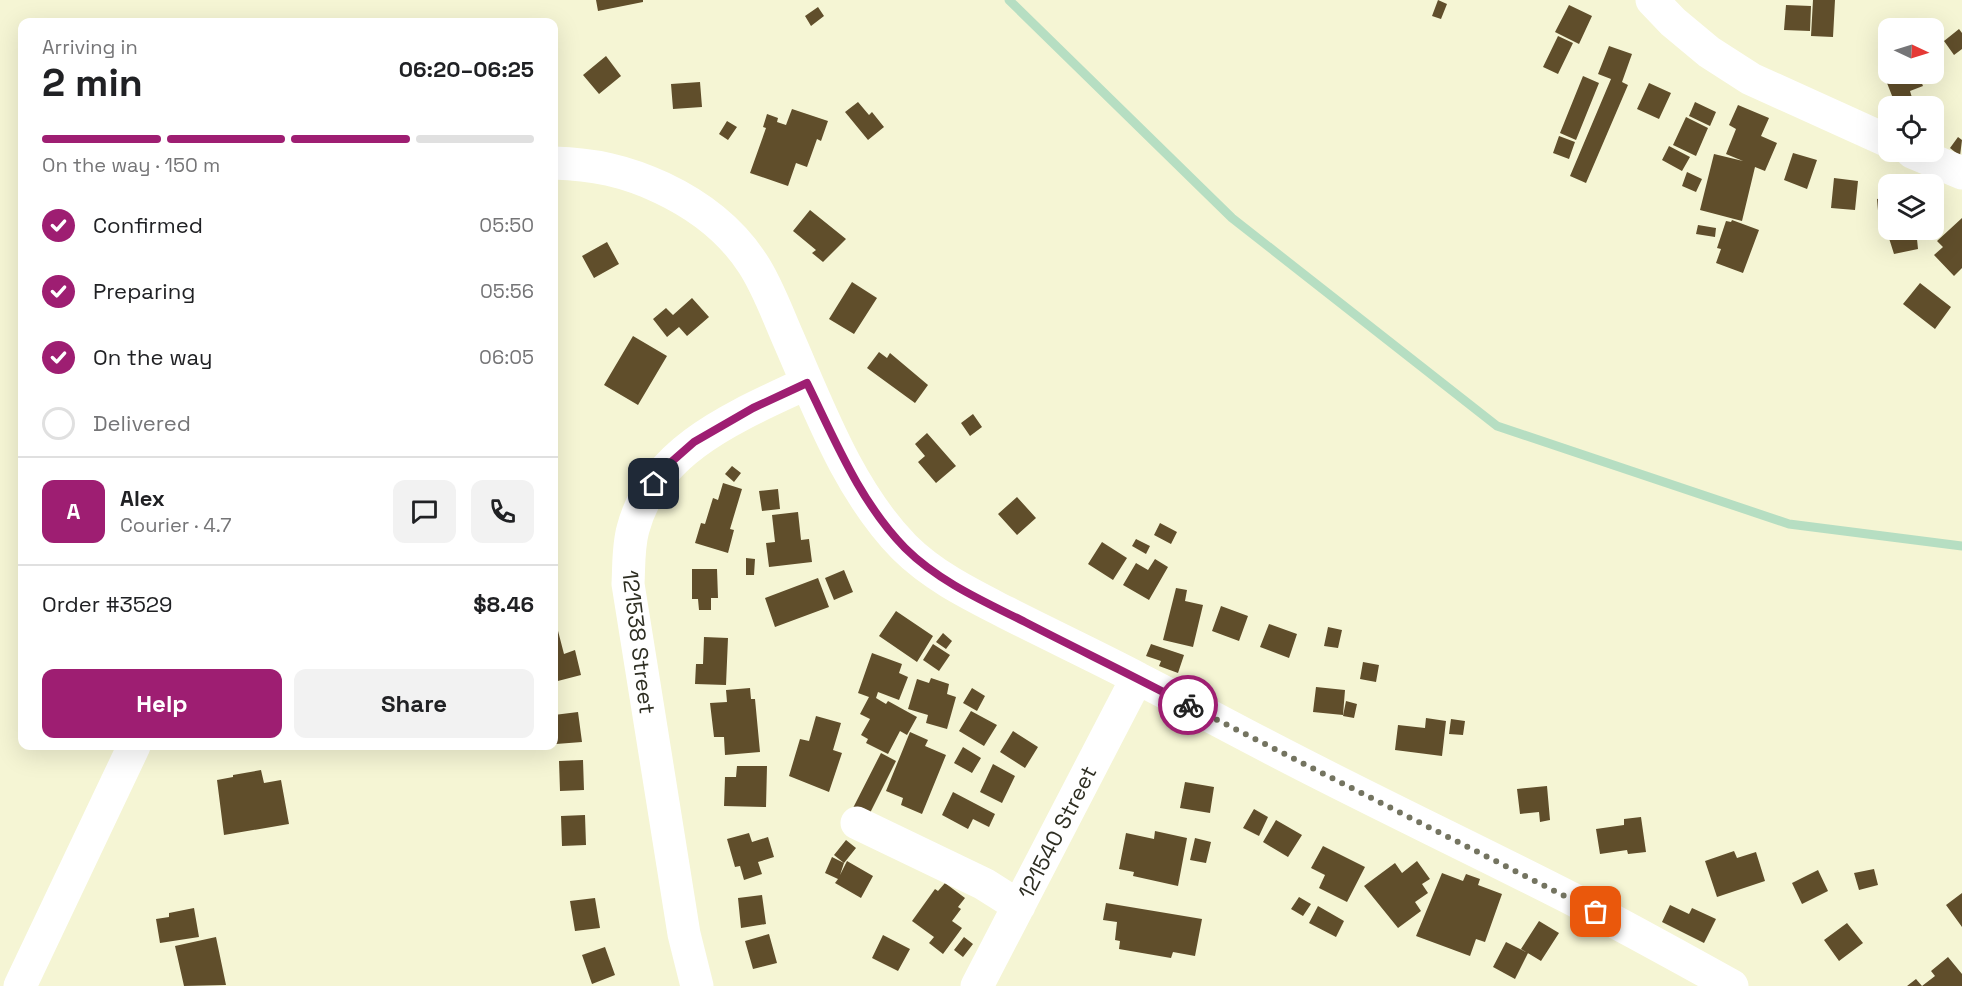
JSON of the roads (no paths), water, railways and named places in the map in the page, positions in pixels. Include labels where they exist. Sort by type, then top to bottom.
[{"type":"street","points":[[1652,0],[1673,22],[1709,52],[1751,80],[1878,137]]},
{"type":"street","points":[[1936,162],[1962,173]]},
{"type":"street","points":[[558,163],[584,164],[618,170],[671,192],[716,222],[734,239],[752,262],[765,285],[807,383],[840,452],[866,498],[905,548],[959,589],[1576,902],[1732,986]]},
{"type":"street","name":"121538 Street","points":[[697,986],[684,934],[633,624],[628,584],[633,530],[642,504],[654,484],[669,464],[694,442],[753,408],[807,383]]},
{"type":"street","name":"121540 Street","points":[[977,986],[1137,678]]},
{"type":"street","points":[[20,986],[132,750]]},
{"type":"street","points":[[857,823],[984,884],[1019,906]]},
{"type":"waterway","points":[[1009,0],[1232,218],[1497,426],[1789,524],[1962,546]]}]
